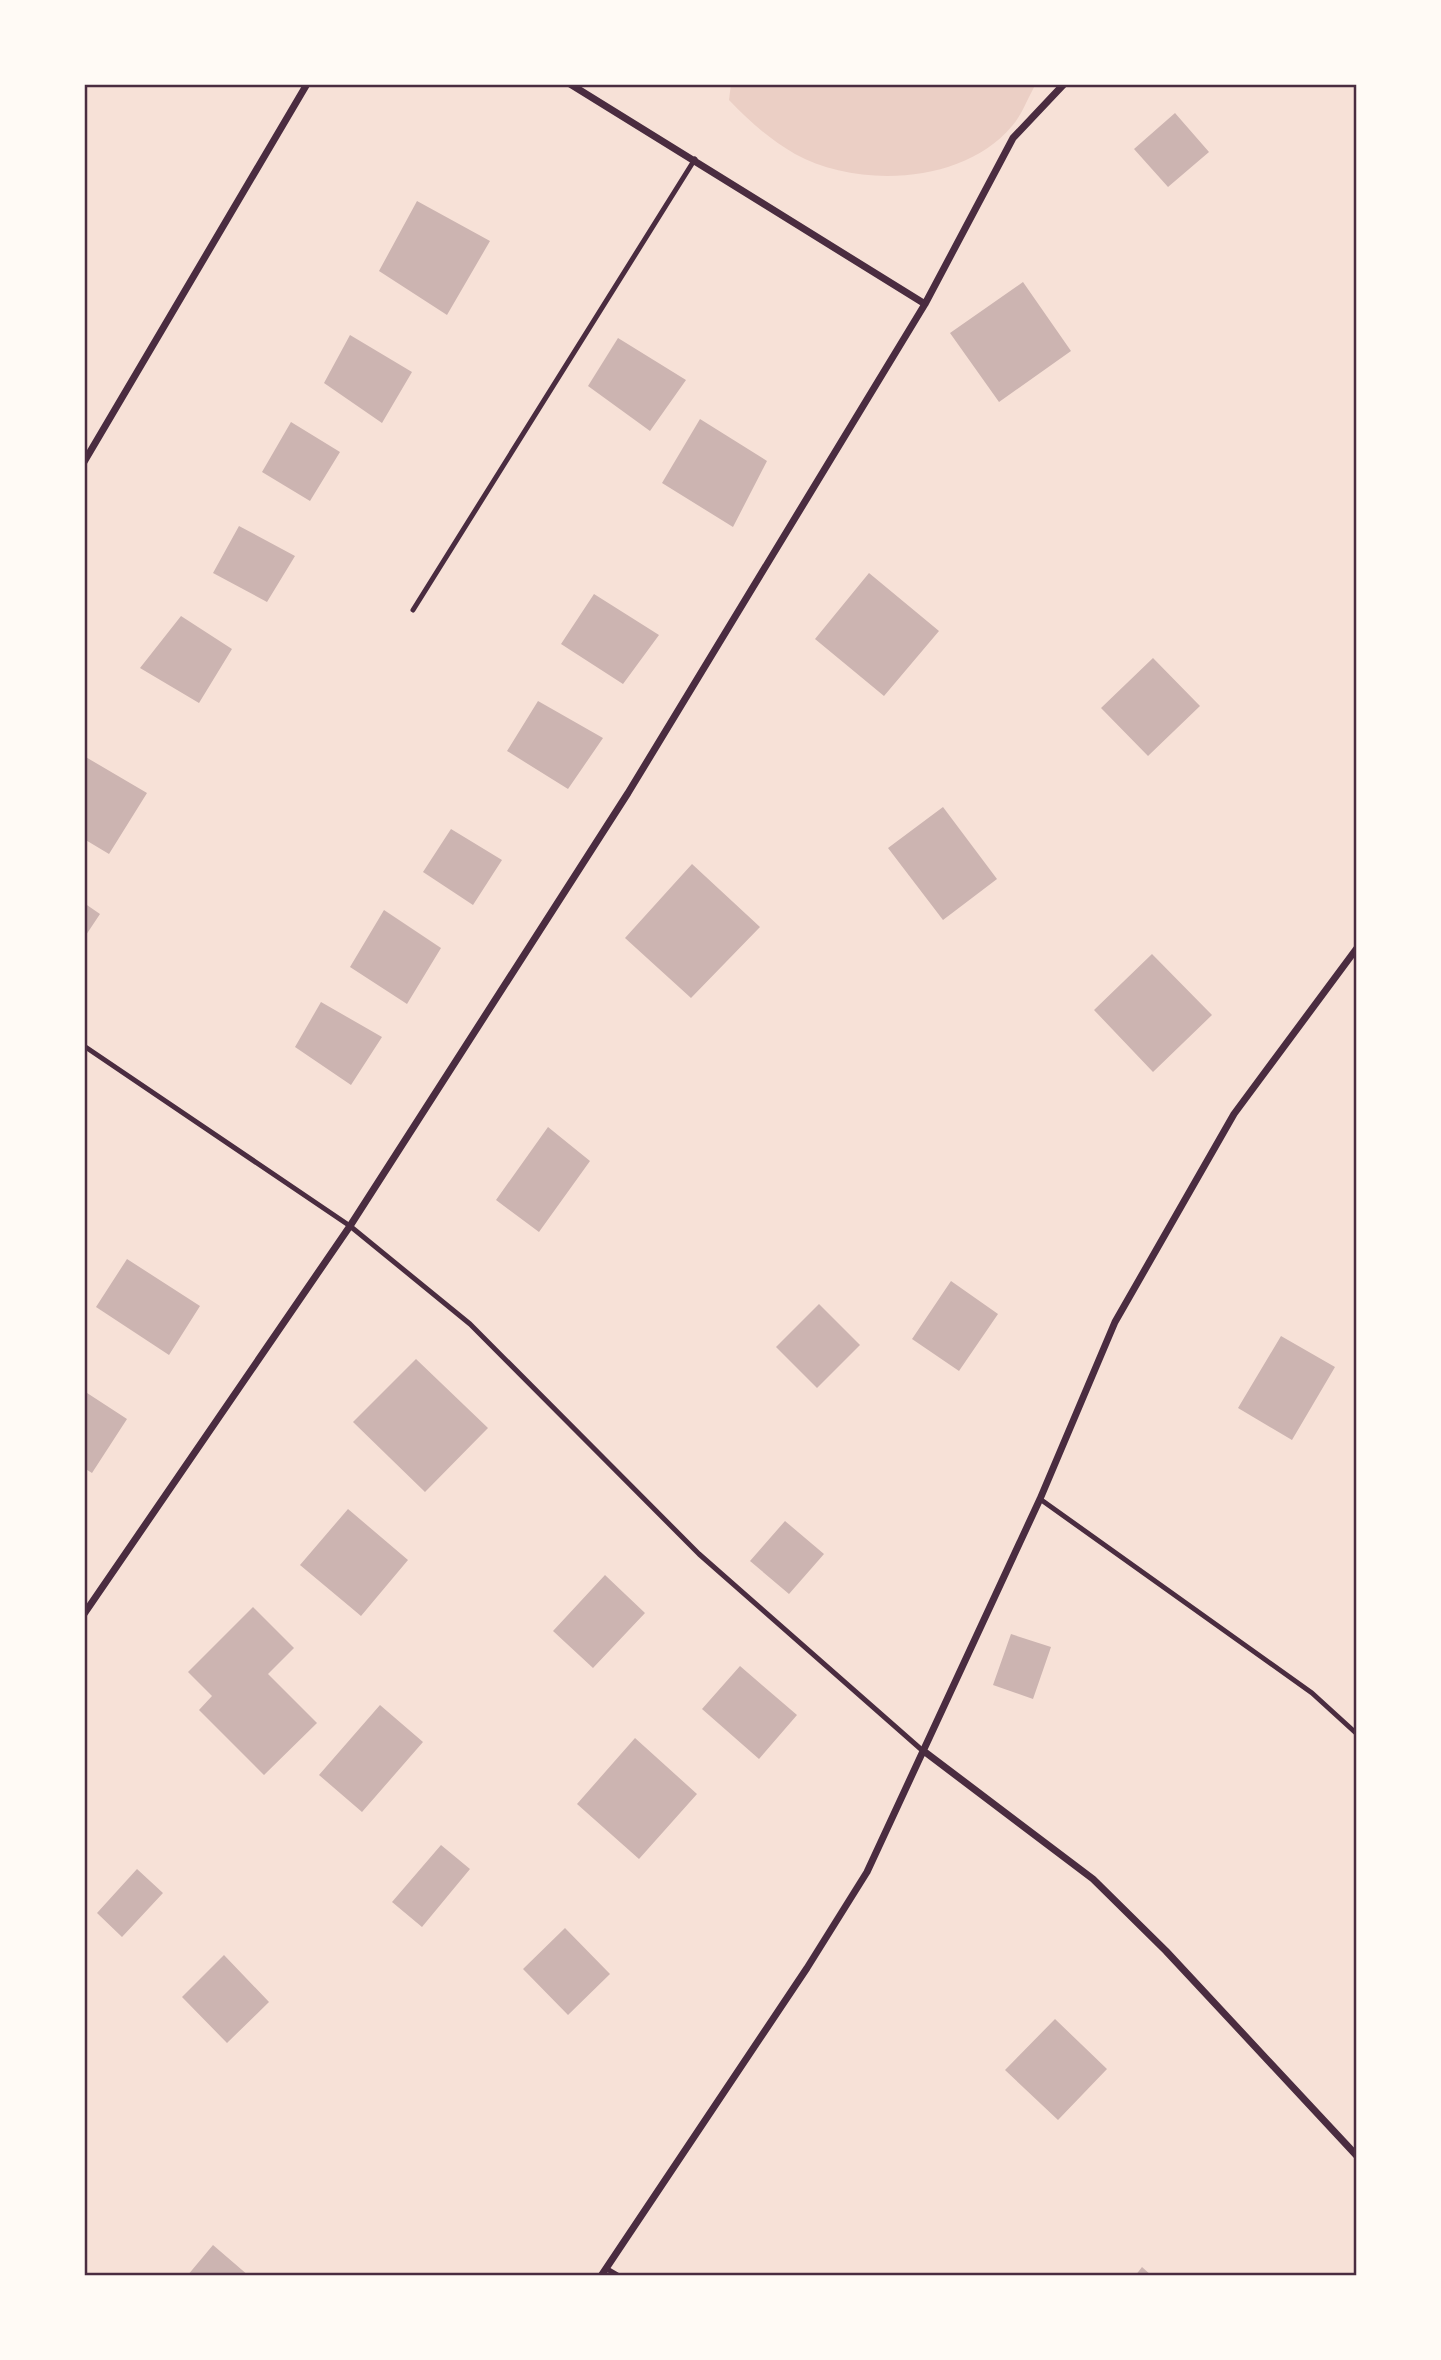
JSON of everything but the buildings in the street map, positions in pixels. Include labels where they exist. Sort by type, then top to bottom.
[{"type":"street","points":[[84,462],[307,84]]},
{"type":"street","points":[[569,84],[695,159],[925,304]]},
{"type":"street","points":[[84,1614],[349,1226],[628,793],[925,304],[1013,138],[1064,84]]},
{"type":"street","points":[[601,2276],[867,1872],[925,1752],[1040,1499],[1115,1322],[1227,1126],[1357,948]]},
{"type":"street","points":[[925,1752],[1093,1879],[1166,1951],[1357,2156]]},
{"type":"lane","points":[[413,610],[695,159]]},
{"type":"lane","points":[[84,1046],[349,1226],[470,1324],[699,1555],[925,1752]]},
{"type":"lane","points":[[1040,1499],[1312,1693],[1357,1734]]},
{"type":"lane","points":[[607,2269],[619,2276]]},
{"type":"shaded area","points":[[731,84],[1036,84],[1012,126],[991,145],[967,160],[939,170],[879,176],[849,173],[795,154],[760,129],[729,100]]}]
